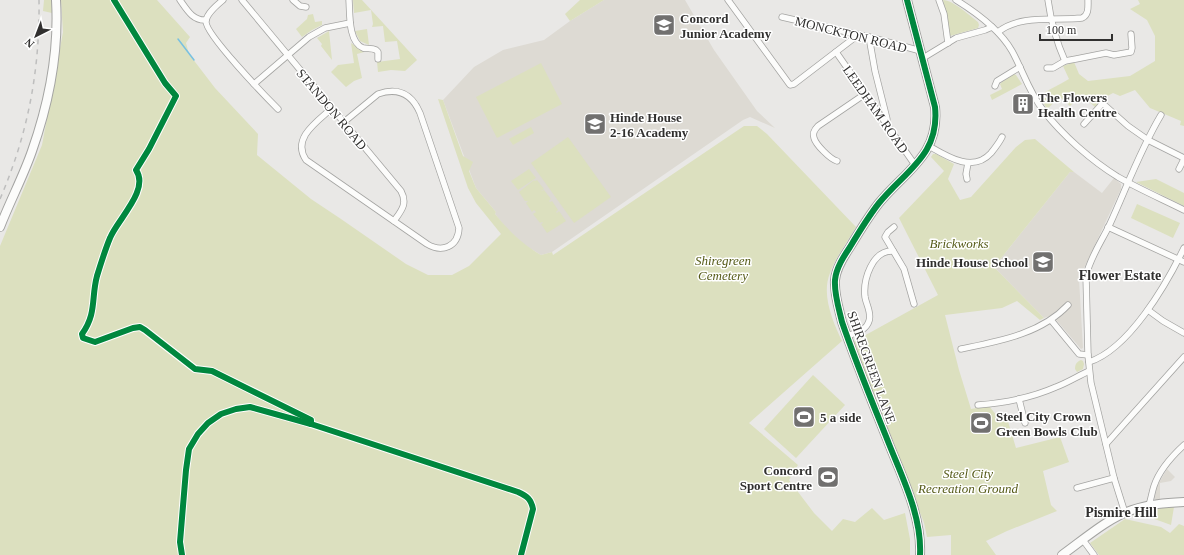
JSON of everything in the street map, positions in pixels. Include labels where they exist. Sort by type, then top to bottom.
[{"type":"street","points":[[0,227],[32,151],[42,116],[53,64],[57,33],[56,0]]},
{"type":"street","points":[[180,0],[193,17],[200,21],[206,20]]},
{"type":"street","points":[[223,0],[206,20],[207,26],[224,51],[278,109]]},
{"type":"street","name":"STANDON ROAD","points":[[242,0],[287,56],[401,191],[404,197],[404,205],[394,221]]},
{"type":"street","points":[[293,0],[300,6],[306,7]]},
{"type":"street","points":[[350,0],[350,23],[356,43],[364,48],[376,50],[378,52],[378,59]]},
{"type":"street","points":[[728,0],[790,85],[794,84],[858,34]]},
{"type":"street","name":"SHIREGREEN LANE","points":[[907,0],[935,107],[936,117],[934,133],[925,153],[878,204],[864,224],[844,257],[836,273],[835,280],[838,304],[847,336],[918,520],[920,555]]},
{"type":"street","points":[[939,0],[944,14],[948,42]]},
{"type":"street","points":[[956,0],[998,32],[1020,67],[1035,98],[1055,124],[1100,164],[1127,182],[1184,210]]},
{"type":"street","points":[[1048,0],[1055,37],[1066,61]]},
{"type":"street","points":[[998,32],[1005,26],[1011,24],[1086,16],[1088,0]]},
{"type":"street","name":"MONCKTON ROAD","points":[[782,17],[870,37],[922,55]]},
{"type":"street","points":[[254,84],[318,31],[325,28],[350,23]]},
{"type":"street","points":[[922,55],[933,53],[956,38],[992,27]]},
{"type":"street","points":[[1047,68],[1053,68],[1066,61],[1106,53],[1114,55],[1131,52],[1131,34]]},
{"type":"street","points":[[870,37],[875,71],[888,119],[886,124]]},
{"type":"street","name":"LEEDHAM ROAD","points":[[836,52],[915,165]]},
{"type":"street","points":[[995,86],[998,81],[1020,67]]},
{"type":"street","points":[[332,108],[305,134],[301,144],[304,156],[311,163],[427,244],[441,249],[450,246],[456,238],[459,228],[416,104],[412,99],[401,93],[390,91],[383,92],[378,94],[344,122]]},
{"type":"street","points":[[837,161],[829,157],[815,140],[813,135],[814,131],[818,126],[865,94]]},
{"type":"street","points":[[1084,124],[1101,103],[1148,140],[1184,158],[1179,169]]},
{"type":"street","points":[[1125,513],[1114,478],[1095,404],[1089,371],[1086,276],[1088,266],[1108,227],[1127,182],[1161,115]]},
{"type":"street","points":[[929,146],[953,159],[968,162],[978,161],[986,158],[1002,138]]},
{"type":"street","points":[[967,179],[966,174],[968,162]]},
{"type":"street","points":[[894,227],[888,232],[886,237],[904,268],[914,304]]},
{"type":"street","points":[[1108,227],[1181,260]]},
{"type":"street","points":[[1089,362],[1104,356],[1111,350],[1148,310],[1181,260],[1184,248]]},
{"type":"street","points":[[847,336],[864,329],[869,323],[870,315],[865,296],[869,269],[878,257],[889,250],[893,251]]},
{"type":"street","points":[[961,349],[1023,334],[1051,320],[1068,305]]},
{"type":"street","points":[[1148,310],[1184,333]]},
{"type":"street","points":[[1051,320],[1079,354],[1088,355]]},
{"type":"street","points":[[1106,444],[1184,357]]},
{"type":"street","points":[[978,405],[997,404],[1055,388],[1089,371]]},
{"type":"street","points":[[1019,399],[1025,423]]},
{"type":"street","points":[[1149,505],[1158,478],[1173,457],[1184,445]]},
{"type":"street","points":[[1077,488],[1114,478]]},
{"type":"street","points":[[1062,555],[1125,513],[1149,505],[1184,502]]},
{"type":"street","points":[[1083,540],[1094,555]]},
{"type":"shaded area","name":"Hinde House 2-16 Academy","points":[[604,0],[685,0],[714,50],[757,111],[775,128],[750,117],[743,120],[552,252],[541,255],[523,244],[507,229],[495,214],[496,212],[476,188],[443,100],[474,67],[503,50],[544,40],[570,21]]},
{"type":"shaded area","name":"Hinde House School","points":[[1070,172],[1074,172],[1102,193],[1114,178],[1121,184],[1121,189],[1079,279],[1083,348],[1081,349],[1052,315],[1044,318],[994,267]]},
{"type":"shaded area","points":[[1167,469],[1175,477],[1171,481],[1160,483],[1160,501],[1157,501],[1154,498],[1156,488]]},
{"type":"green space","points":[[44,0],[52,0],[52,13],[43,11]]},
{"type":"green space","name":"Shiregreen Cemetery","points":[[61,0],[157,0],[190,37],[186,43],[189,54],[215,88],[258,134],[257,155],[311,199],[406,264],[428,275],[452,275],[469,266],[501,234],[476,203],[468,188],[438,99],[443,100],[463,156],[473,162],[469,171],[476,188],[496,212],[495,214],[511,232],[527,246],[541,255],[552,252],[553,255],[744,126],[757,126],[767,134],[856,227],[835,261],[828,281],[827,299],[829,308],[842,341],[749,423],[798,465],[789,480],[814,513],[832,531],[843,519],[855,522],[872,508],[884,520],[905,513],[910,539],[910,555],[0,555],[0,246],[42,145],[63,32]]},
{"type":"green space","points":[[353,0],[362,0],[417,60],[405,71],[391,70],[378,72],[377,62],[400,59],[397,41],[385,42],[383,26],[372,27],[371,10],[354,13]]},
{"type":"green space","points":[[580,0],[604,0],[570,21],[565,14]]},
{"type":"green space","points":[[943,0],[956,5],[966,12],[978,22],[978,28],[950,36]]},
{"type":"green space","points":[[1138,0],[1184,0],[1184,126],[1180,125],[1181,121],[1150,108],[1135,90],[1120,96],[1113,93],[1102,99],[1095,107],[1083,96],[1080,96],[1070,106],[1060,97],[1047,109],[1039,96],[1069,79],[1063,66],[1074,62],[1079,74],[1088,81],[1130,76],[1155,61],[1155,36],[1147,20],[1130,9],[1140,4]]},
{"type":"green space","points":[[313,14],[315,22],[322,21],[322,25],[302,37],[296,29],[307,19],[308,15]]},
{"type":"green space","points":[[367,29],[369,45],[360,41],[355,31]]},
{"type":"green space","points":[[329,31],[332,60],[321,46],[322,44],[317,38]]},
{"type":"green space","points":[[351,43],[364,52],[357,54],[362,78],[354,81],[346,87],[331,72],[338,65],[354,63]]},
{"type":"green space","points":[[541,63],[562,104],[497,138],[476,97]]},
{"type":"green space","points":[[1014,74],[1022,84],[992,100],[990,95],[1002,89],[1000,84]]},
{"type":"green space","points":[[531,127],[534,133],[513,145],[509,139]]},
{"type":"green space","points":[[568,137],[611,197],[574,223],[531,163]]},
{"type":"green space","points":[[1035,139],[1074,172],[1070,172],[994,267],[1044,318],[1040,320],[1017,301],[1002,308],[945,315],[971,409],[989,406],[997,416],[1006,415],[1016,448],[1060,437],[1069,462],[1043,471],[1051,505],[1057,511],[986,541],[996,555],[951,555],[951,535],[927,537],[924,523],[891,436],[853,342],[938,295],[899,218],[944,171],[931,157],[933,154],[936,154],[954,164],[948,179],[960,200],[971,197],[1016,147],[1025,140]]},
{"type":"green space","points":[[529,169],[536,178],[518,190],[511,181]]},
{"type":"green space","points":[[1156,179],[1184,193],[1184,206],[1136,182]]},
{"type":"green space","points":[[534,180],[537,180],[544,189],[541,191],[544,190],[551,199],[549,201],[552,201],[558,210],[556,212],[557,213],[559,211],[566,221],[547,233],[541,224],[543,223],[540,223],[533,214],[536,212],[534,210],[532,212],[526,203],[528,201],[525,201],[519,192]]},
{"type":"green space","points":[[1137,204],[1180,223],[1173,238],[1131,218]]},
{"type":"green space","points":[[1081,360],[1084,364],[1083,369],[1077,372],[1075,369],[1076,365]]},
{"type":"green space","name":"5 a side","points":[[813,375],[845,405],[796,458],[764,429]]},
{"type":"green space","points":[[1174,507],[1171,525],[1149,517],[1134,517],[1133,515],[1150,509]]},
{"type":"green space","points":[[1125,519],[1161,527],[1170,533],[1179,524],[1184,526],[1184,555],[1099,555],[1090,543]]},
{"type":"waterway","points":[[178,39],[194,60]]},
{"type":"railway","points":[[0,199],[18,150],[30,101],[37,51],[39,0]]},
{"type":"cycle path","points":[[114,0],[165,83],[176,96],[149,149],[136,170],[139,178],[139,187],[136,196],[114,231],[106,247],[95,284],[92,312],[87,326],[82,334],[83,338],[95,342],[133,328],[140,327],[195,369],[212,371],[311,420],[311,424]]},
{"type":"cycle path","points":[[907,0],[935,107],[935,124],[932,138],[919,161],[879,203],[867,219],[841,262],[837,271],[835,285],[838,307],[847,337],[915,512],[920,541],[920,555]]},
{"type":"cycle path","points":[[182,555],[180,542],[189,449],[198,434],[208,423],[221,414],[236,409],[250,407],[311,424],[524,495],[530,500],[533,509],[521,555]]},
{"type":"place","name":"Concord Junior Academy","points":[[664,25]]},
{"type":"place","name":"The Flowers Health Centre","points":[[1023,104]]},
{"type":"place","name":"Hinde House 2-16 Academy","points":[[595,124]]},
{"type":"place","name":"Hinde House School","points":[[1043,262]]},
{"type":"place","name":"5 a side","points":[[804,417]]},
{"type":"place","name":"Steel City Crown Green Bowls Club","points":[[981,423]]},
{"type":"place","name":"Concord Sport Centre","points":[[828,477]]},
{"type":"district","name":"Flower Estate","points":[[1120,275]]},
{"type":"district","name":"Pismire Hill","points":[[1121,512]]},
{"type":"park label","name":"Brickworks","points":[[959,243]]},
{"type":"park label","name":"Steel City Recreation Ground","points":[[968,480]]}]
